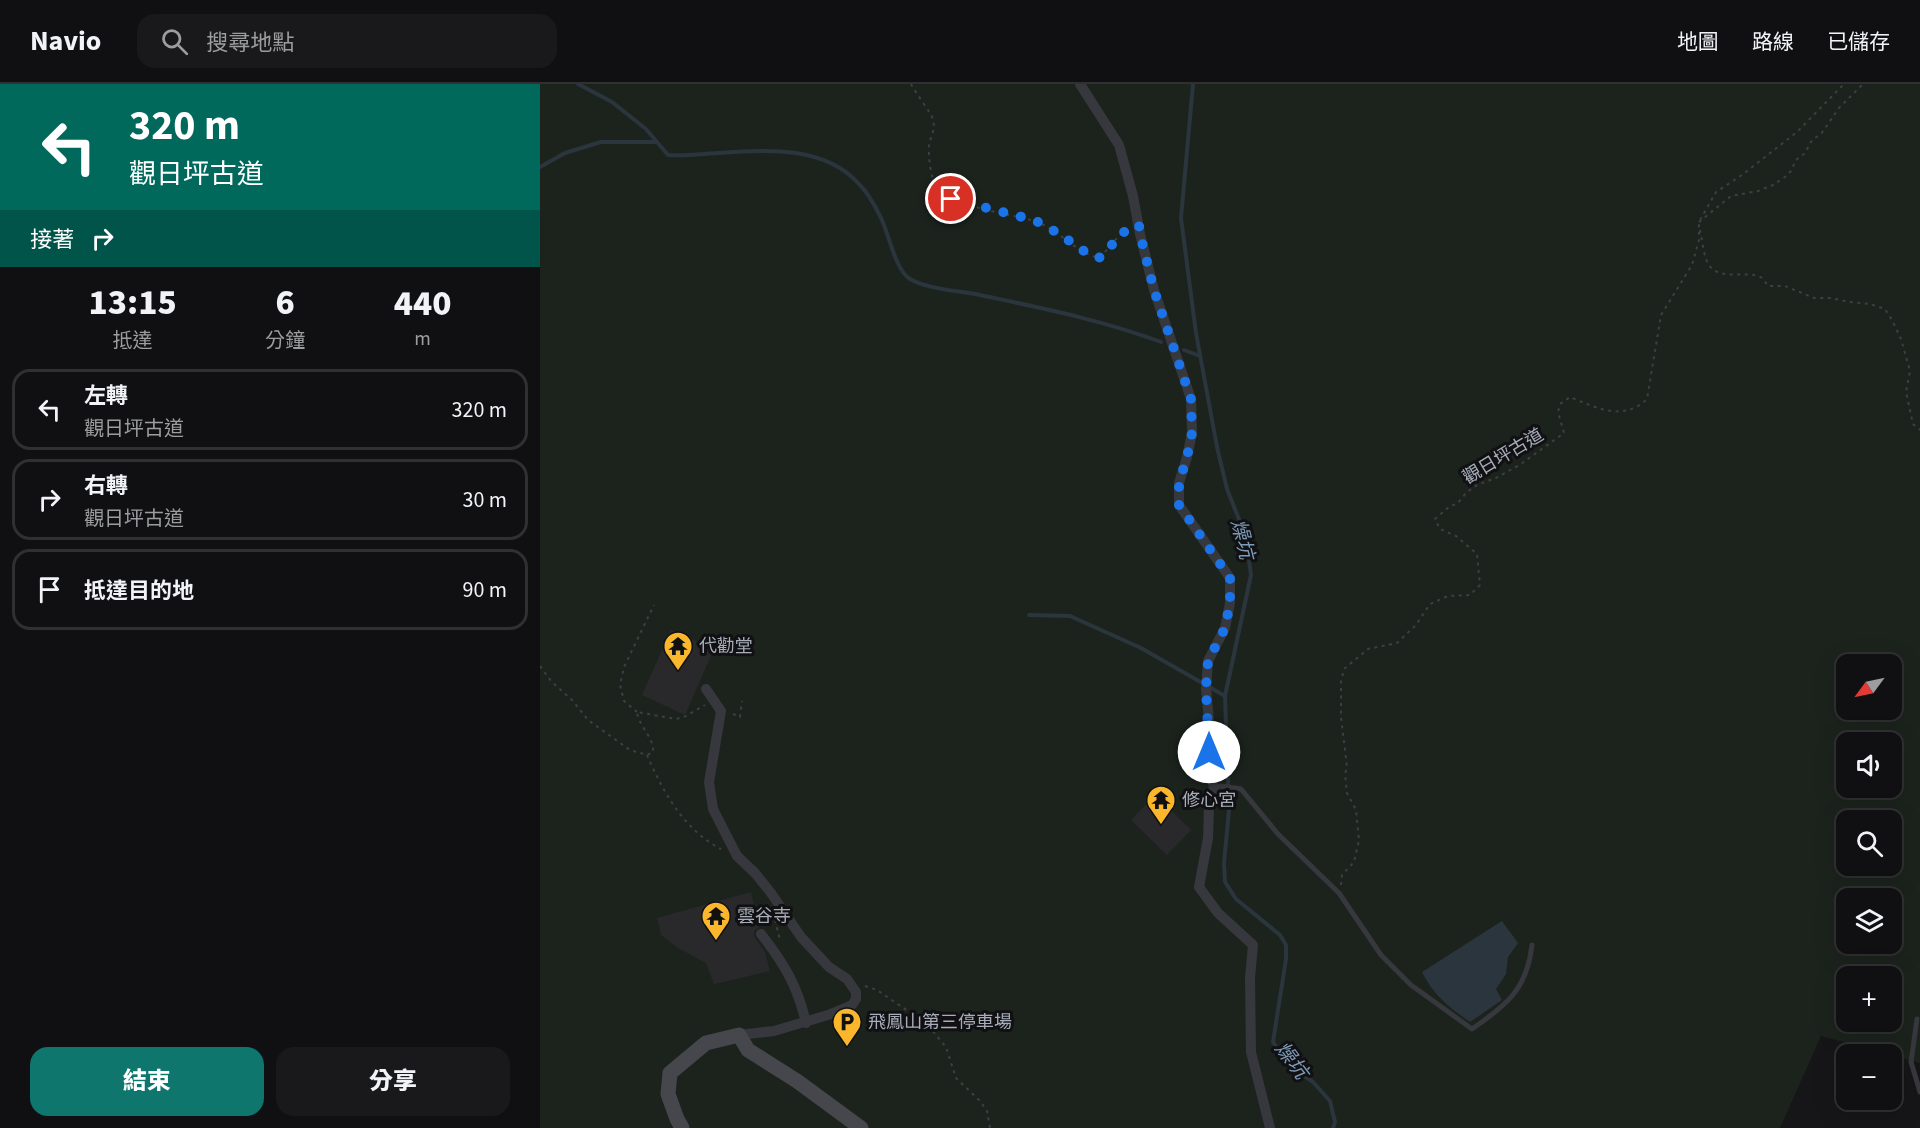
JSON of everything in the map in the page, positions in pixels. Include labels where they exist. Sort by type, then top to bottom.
[{"type":"street","points":[[1080,84],[1119,145],[1154,290],[1191,399],[1192,433],[1179,483],[1179,505],[1230,578],[1230,603],[1225,628],[1208,661],[1206,688],[1210,774],[1218,787],[1209,806],[1208,838],[1199,887],[1218,913],[1253,945],[1250,978],[1251,1052],[1270,1128]]},
{"type":"street","points":[[682,1128],[668,1094],[670,1073],[706,1043],[806,1023],[852,1005],[856,999],[856,992],[847,979],[829,967],[801,938],[771,893],[737,856],[712,809],[710,782],[720,708],[706,688]]},
{"type":"street","points":[[761,934],[784,965],[795,986],[806,1023]]},
{"type":"street","points":[[739,1035],[748,1050],[797,1081],[861,1128]]},
{"type":"lane","points":[[1218,787],[1241,789],[1278,834],[1339,893],[1382,955],[1411,985],[1472,1029],[1507,1004],[1523,980],[1530,962],[1532,945]]},
{"type":"lane","points":[[1917,1019],[1911,1062],[1920,1092]]},
{"type":"path","points":[[911,84],[933,118],[934,135],[929,145],[930,164],[936,188],[951,199],[1034,220],[1058,233],[1091,256],[1099,258],[1120,234],[1139,225]]},
{"type":"path","name":"觀日坪古道","points":[[1339,893],[1342,875],[1354,862],[1359,840],[1356,810],[1347,793],[1345,774],[1347,767],[1341,717],[1341,682],[1344,669],[1368,649],[1397,643],[1416,625],[1430,603],[1448,596],[1470,595],[1480,585],[1477,554],[1456,536],[1440,529],[1435,519],[1450,506],[1457,504],[1477,485],[1496,478],[1521,464],[1564,433],[1558,412],[1560,404],[1570,397],[1606,411],[1621,412],[1639,407],[1647,399],[1661,315],[1692,265],[1700,240],[1699,222],[1716,192],[1742,175],[1797,132],[1844,84]]},
{"type":"path","points":[[1863,84],[1839,108],[1821,134],[1812,140],[1805,153],[1796,160],[1785,177],[1758,191],[1731,195],[1699,222],[1707,261],[1719,273],[1726,275],[1736,273],[1761,278],[1768,286],[1785,286],[1814,298],[1831,298],[1870,304],[1885,309],[1897,331],[1910,371],[1906,392],[1913,424],[1920,430]]},
{"type":"path","points":[[654,605],[624,667],[620,685],[624,701],[637,712],[676,719],[705,705],[720,708],[740,717],[742,701]]},
{"type":"path","points":[[540,666],[588,720],[630,750],[647,755],[653,752],[652,740],[640,722],[637,712]]},
{"type":"path","points":[[647,755],[664,793],[681,815],[710,843],[737,856]]},
{"type":"path","points":[[774,916],[780,941]]},
{"type":"path","points":[[847,979],[877,990],[927,1024],[946,1047],[956,1078],[987,1111],[990,1128]]},
{"type":"shaded area","points":[[540,84],[1920,84],[1920,1063],[1902,1058],[1902,1044],[1850,1044],[1821,1036],[1780,1128],[540,1128]]},
{"type":"shaded area","points":[[1502,921],[1518,943],[1508,957],[1506,974],[1496,989],[1502,1000],[1470,1022],[1443,1000],[1422,972]]},
{"type":"building","name":"代勸堂","points":[[671,630],[714,649],[685,715],[642,695]]},
{"type":"building","name":"修心宮","points":[[1155,795],[1191,830],[1167,855],[1131,820]]},
{"type":"building","name":"雲谷寺","points":[[751,892],[759,927],[754,931],[754,936],[765,952],[770,971],[714,984],[706,963],[678,948],[661,935],[657,918]]},
{"type":"waterway","points":[[578,84],[612,102],[646,129],[668,155],[774,151],[812,156],[845,171],[870,198],[883,221],[900,267],[910,279],[934,287],[1071,315],[1161,342]]},
{"type":"waterway","name":"燥坑","points":[[1193,84],[1181,218],[1196,333],[1217,447],[1227,489],[1246,537],[1251,575],[1225,696],[1229,810],[1224,863],[1225,882],[1236,899],[1280,935],[1286,945],[1286,959],[1273,1042],[1294,1069],[1313,1082],[1330,1101],[1335,1122],[1333,1128]]},
{"type":"waterway","points":[[540,167],[565,153],[601,142],[657,142]]},
{"type":"waterway","points":[[1184,350],[1200,356]]},
{"type":"waterway","points":[[1029,615],[1070,616],[1141,648],[1225,696]]},
{"type":"place","name":"代勸堂","points":[[678,672]]},
{"type":"place","name":"修心宮","points":[[1161,826]]},
{"type":"place","name":"雲谷寺","points":[[716,942]]},
{"type":"place","name":"飛鳳山第三停車場","points":[[847,1048]]},
{"type":"route","points":[[951,199],[1034,220],[1058,233],[1091,256],[1099,258],[1120,234],[1139,225],[1154,290],[1191,399],[1192,433],[1179,483],[1179,505],[1230,578],[1230,603],[1225,628],[1208,661],[1206,688],[1209,752]]}]
